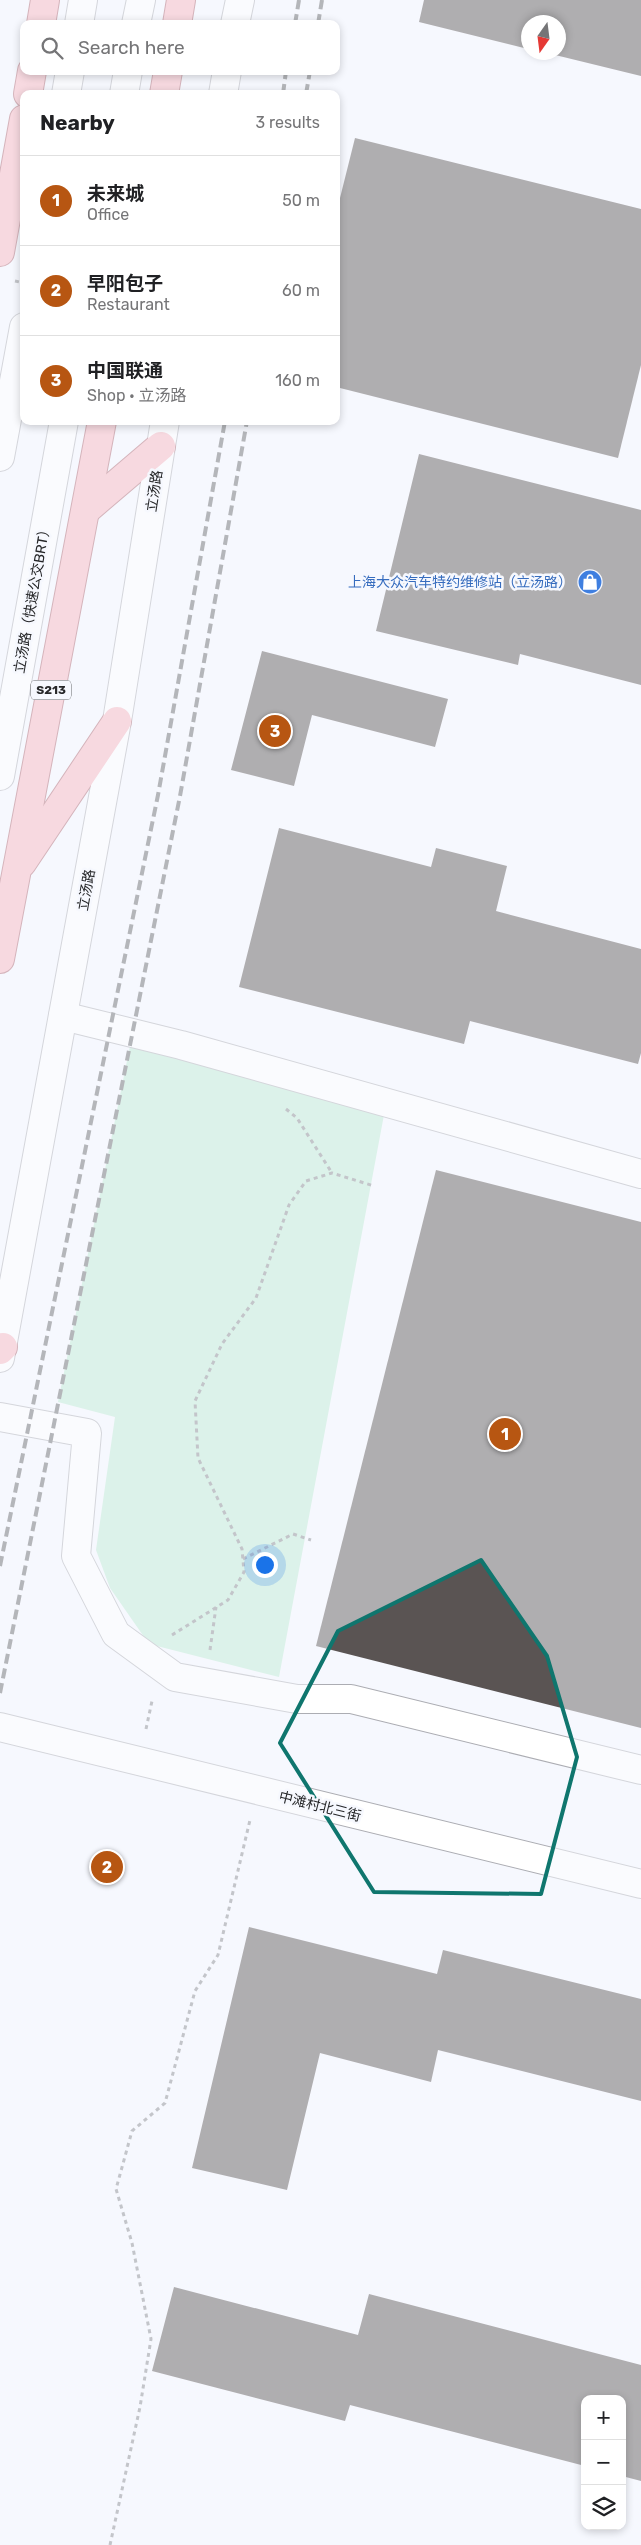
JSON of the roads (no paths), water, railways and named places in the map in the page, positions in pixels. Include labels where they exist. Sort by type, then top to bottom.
[{"type":"main road","points":[[42,20],[45,0]]},
{"type":"main road","points":[[178,20],[181,0]]},
{"type":"main road","points":[[29,90],[31,75]]},
{"type":"main road","points":[[165,90],[167,75]]},
{"type":"main road","points":[[0,252],[20,140]]},
{"type":"main road","name":"S213","points":[[0,959],[101,425]]},
{"type":"main road","points":[[86,510],[163,434]]},
{"type":"main road","points":[[16,872],[117,721]]},
{"type":"street","points":[[80,20],[83,0]]},
{"type":"street","points":[[137,20],[141,0]]},
{"type":"street","points":[[236,20],[240,0]]},
{"type":"street","points":[[67,90],[69,75]]},
{"type":"street","points":[[125,90],[127,75]]},
{"type":"street","points":[[224,90],[226,75]]},
{"type":"street","points":[[0,457],[20,349]]},
{"type":"street","name":"立汤路（快速公交BRT）","points":[[0,776],[63,425]]},
{"type":"street","name":"立汤路","points":[[1,1352],[117,721],[163,434]]},
{"type":"street","points":[[63,1016],[181,1045],[641,1174]]},
{"type":"street","points":[[0,1418],[87,1433],[76,1556],[116,1634],[175,1677],[297,1699],[351,1699],[641,1770]]},
{"type":"street","name":"中滩村北三街","points":[[0,1728],[641,1884]]},
{"type":"railway","points":[[296,20],[299,0]]},
{"type":"railway","points":[[319,20],[322,0]]},
{"type":"railway","points":[[284,90],[285,75]]},
{"type":"railway","points":[[307,90],[309,75]]},
{"type":"railway","points":[[0,1566],[158,795],[224,425]]},
{"type":"railway","points":[[0,1693],[180,796],[246,425]]},
{"type":"place","name":"上海大众汽车特约维修站（立汤路）","points":[[590,582]]},
{"type":"place","name":"中国联通","points":[[275,731]]},
{"type":"place","name":"未来城","points":[[505,1434]]},
{"type":"place","name":"早阳包子","points":[[107,1867]]}]
